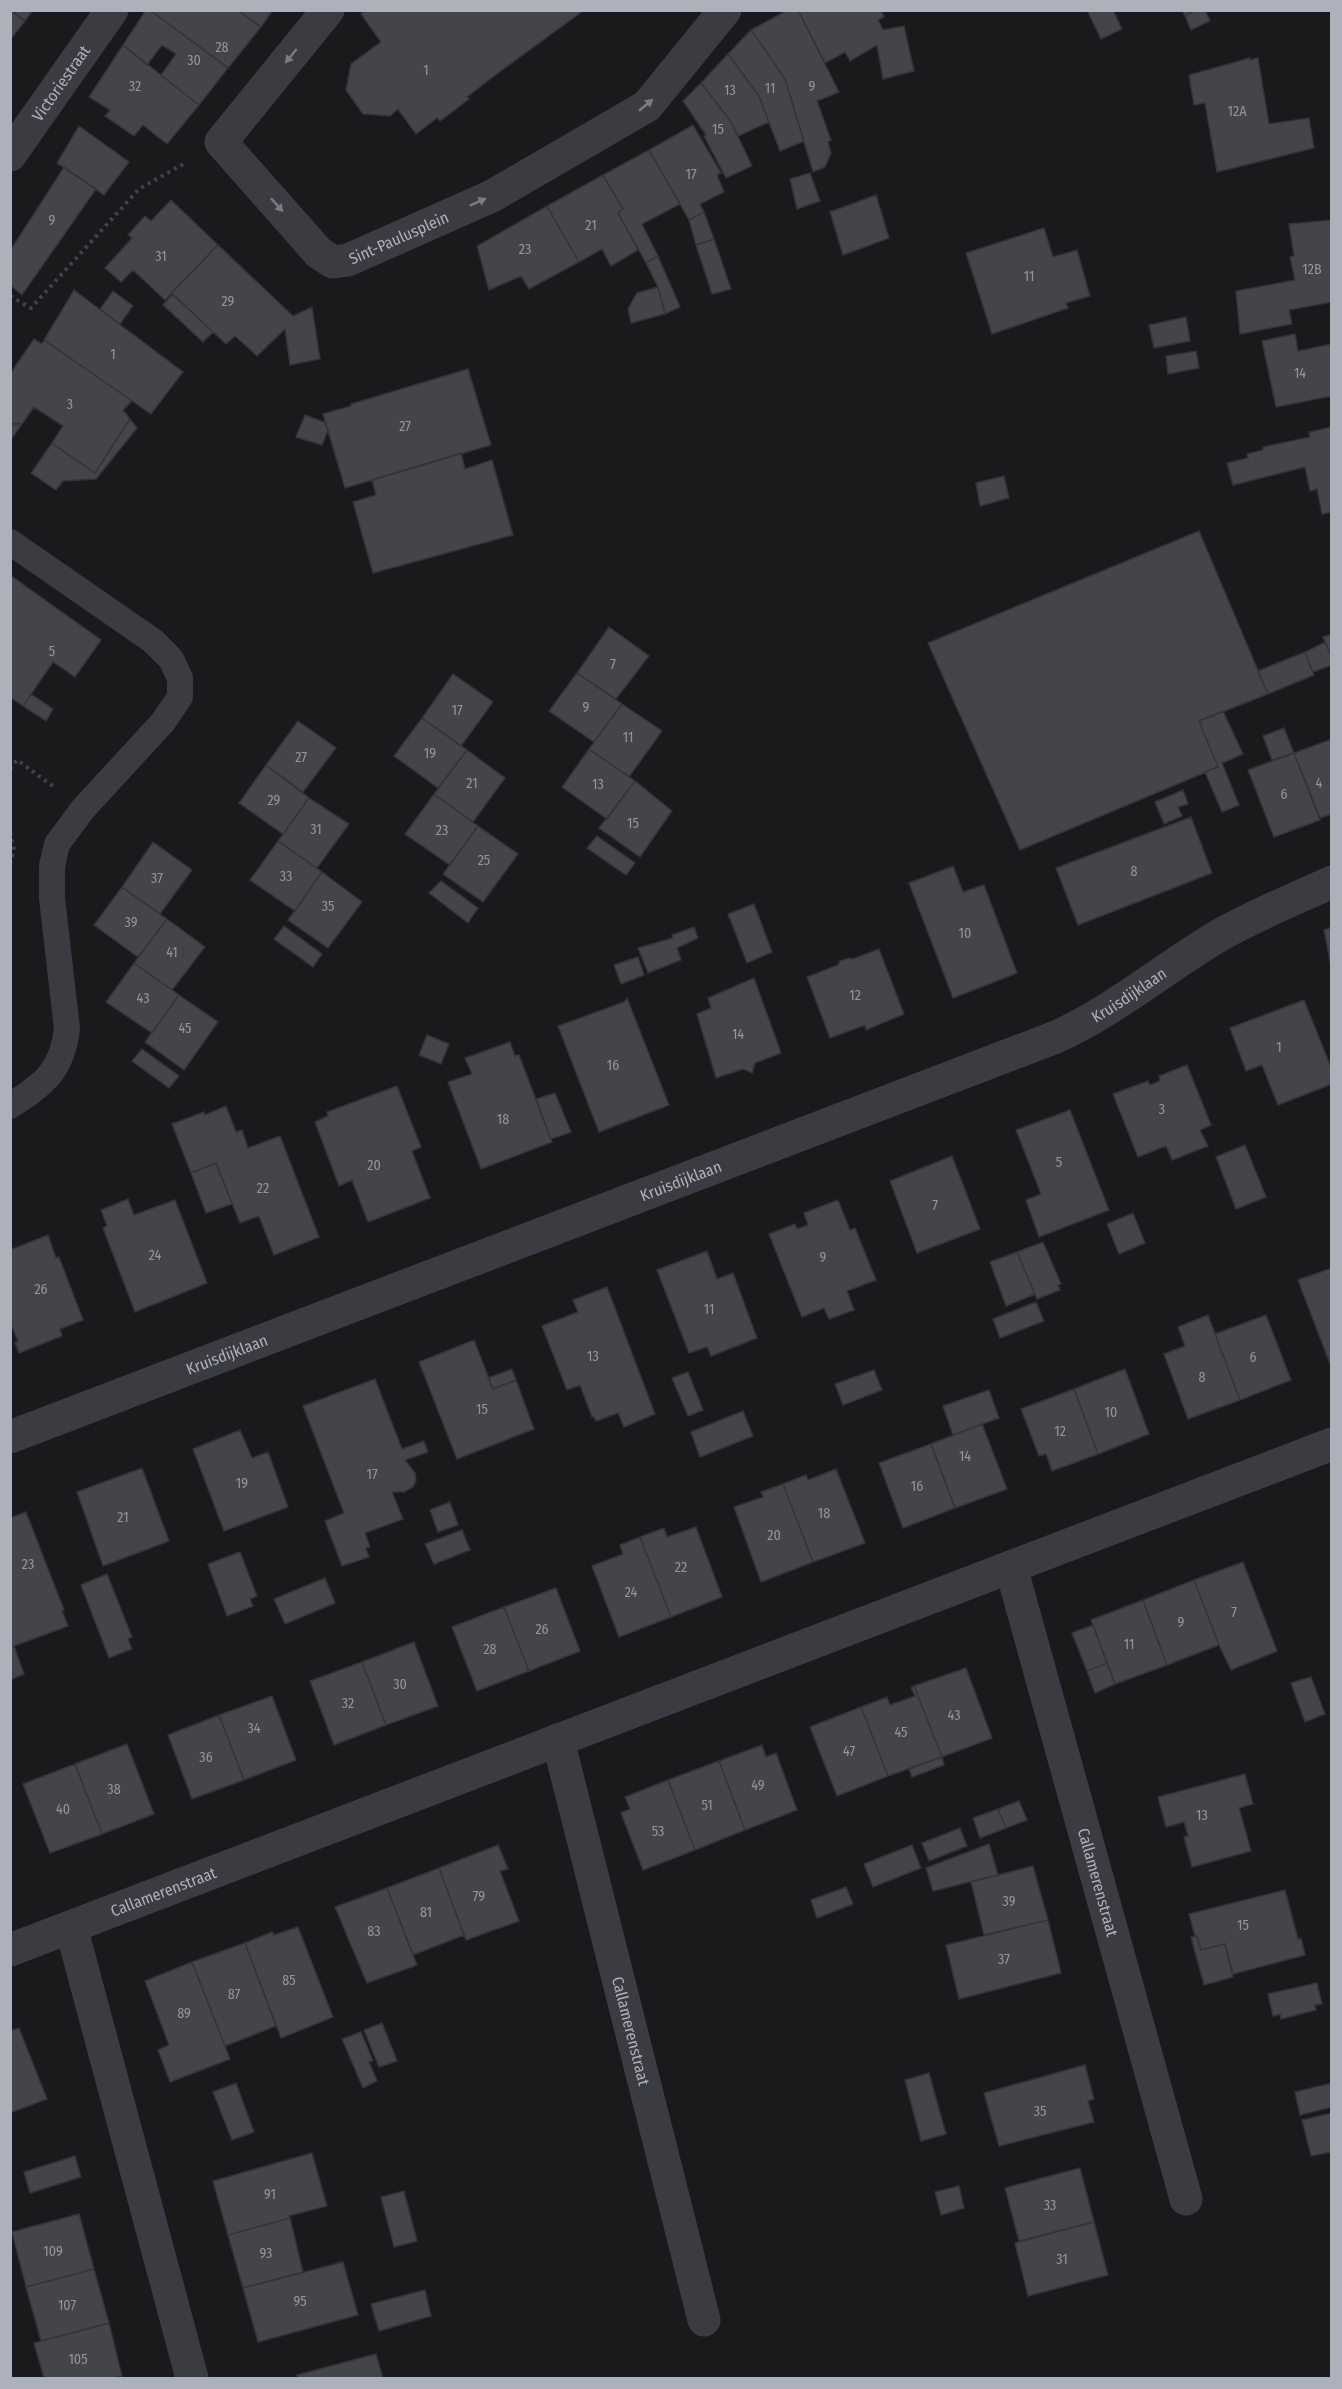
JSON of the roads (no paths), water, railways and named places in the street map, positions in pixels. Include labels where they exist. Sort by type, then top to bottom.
[{"type":"street","name":"Victoriestraat","points":[[10,155],[112,10]]},
{"type":"street","name":"Sint-Paulusplein","points":[[328,10],[221,142],[320,253],[333,262],[348,260],[492,196],[647,106],[725,10]]},
{"type":"street","name":"Kruisdijklaan","points":[[10,1437],[1056,1037],[1089,1022],[1222,934],[1332,882]]},
{"type":"street","name":"Callamerenstraat","points":[[10,1950],[1332,1444]]},
{"type":"street","name":"Callamerenstraat","points":[[1011,1567],[1186,2199]]},
{"type":"street","name":"Callamerenstraat","points":[[558,1740],[704,2320]]},
{"type":"street","points":[[71,1927],[192,2379]]},
{"type":"lane","points":[[10,542],[153,640],[171,659],[180,678],[180,697],[163,722],[82,809],[57,844],[52,866],[52,898],[67,1029],[65,1050],[50,1077],[10,1106]]}]
